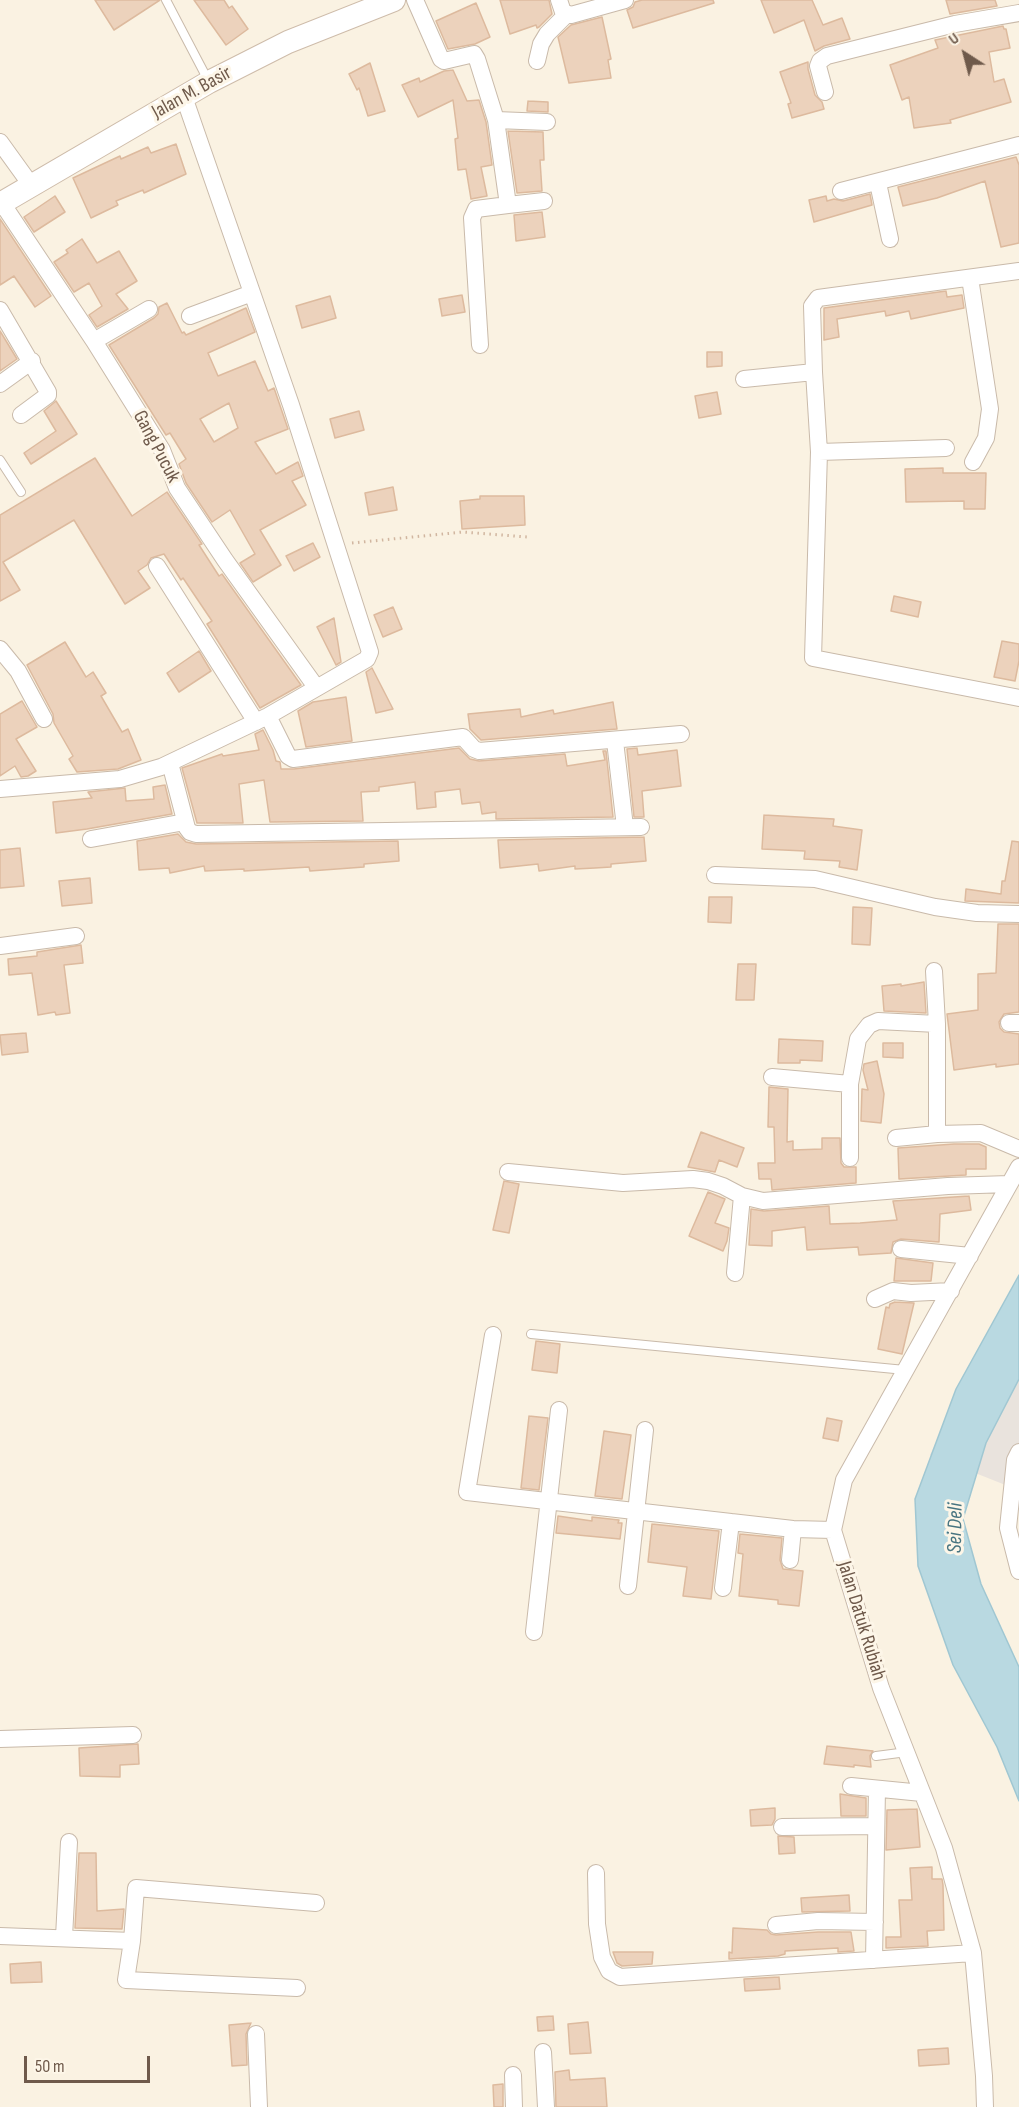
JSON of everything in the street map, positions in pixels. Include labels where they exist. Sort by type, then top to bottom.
[{"type":"main road","name":"Jalan M. Basir","points":[[1,204],[209,82],[288,42],[394,0]]},
{"type":"street","points":[[415,0],[441,59],[444,61],[474,54],[477,59],[495,120],[508,205]]},
{"type":"street","points":[[537,61],[541,44],[563,8],[625,0]]},
{"type":"street","points":[[825,92],[818,66],[827,56],[955,24],[1019,14]]},
{"type":"street","points":[[0,789],[120,779],[170,763],[262,719],[367,659],[370,652],[299,428],[184,97]]},
{"type":"street","points":[[495,120],[547,122]]},
{"type":"street","points":[[0,142],[31,185]]},
{"type":"street","points":[[841,191],[1019,145]]},
{"type":"street","points":[[878,183],[890,239]]},
{"type":"street","points":[[480,345],[472,218],[476,209],[544,201]]},
{"type":"street","name":"Gang Pucuk","points":[[1,204],[94,341],[162,450],[177,488],[225,561],[316,687]]},
{"type":"street","points":[[1019,271],[819,298],[812,306],[819,452],[813,658],[1019,698]]},
{"type":"street","points":[[970,278],[990,409],[986,438],[973,462]]},
{"type":"street","points":[[190,316],[252,293]]},
{"type":"street","points":[[94,341],[149,309]]},
{"type":"street","points":[[0,310],[47,387],[48,395],[21,415]]},
{"type":"street","points":[[0,384],[32,361]]},
{"type":"street","points":[[744,379],[814,372]]},
{"type":"street","points":[[819,452],[946,448]]},
{"type":"street","points":[[157,566],[288,756],[293,759],[463,737],[479,751],[681,734]]},
{"type":"street","points":[[0,649],[18,671],[44,719]]},
{"type":"street","points":[[170,763],[185,822],[190,832],[196,834],[633,827],[615,741]]},
{"type":"street","points":[[92,839],[185,822]]},
{"type":"street","points":[[715,875],[815,879],[934,907],[977,913],[1019,914]]},
{"type":"street","points":[[0,946],[76,936]]},
{"type":"street","points":[[934,971],[937,1024],[937,1134]]},
{"type":"street","points":[[850,1158],[850,1084],[858,1039],[869,1025],[878,1021],[937,1024]]},
{"type":"street","points":[[772,1077],[850,1084]]},
{"type":"street","points":[[896,1138],[981,1133],[1019,1149]]},
{"type":"street","name":"Jalan Datuk Rubiah","points":[[985,2107],[973,1953],[944,1848],[881,1688],[833,1530],[844,1480],[1019,1167]]},
{"type":"street","points":[[508,1172],[623,1183],[693,1179],[723,1186],[742,1196],[763,1201],[948,1186],[1010,1184]]},
{"type":"street","points":[[735,1273],[742,1196]]},
{"type":"street","points":[[901,1249],[970,1256]]},
{"type":"street","points":[[874,1299],[893,1291],[951,1292]]},
{"type":"street","points":[[493,1335],[467,1492],[793,1529],[833,1530]]},
{"type":"street","points":[[534,1632],[559,1410]]},
{"type":"street","points":[[628,1586],[645,1430]]},
{"type":"street","points":[[1019,1452],[1015,1460],[1008,1528],[1019,1571]]},
{"type":"street","points":[[723,1588],[731,1522]]},
{"type":"street","points":[[789,1560],[793,1529]]},
{"type":"street","points":[[0,1739],[133,1735]]},
{"type":"street","points":[[851,1786],[922,1792]]},
{"type":"street","points":[[874,1960],[877,1789]]},
{"type":"street","points":[[782,1827],[876,1826]]},
{"type":"street","points":[[64,1937],[69,1842]]},
{"type":"street","points":[[596,1873],[597,1924],[602,1957],[609,1971],[620,1977],[973,1953]]},
{"type":"street","points":[[297,1988],[126,1980],[136,1888],[316,1904]]},
{"type":"street","points":[[776,1925],[818,1921],[874,1922]]},
{"type":"street","points":[[0,1936],[132,1941]]},
{"type":"street","points":[[256,2034],[259,2107]]},
{"type":"street","points":[[543,2052],[546,2107]]},
{"type":"street","points":[[513,2075],[514,2107]]},
{"type":"lane","points":[[166,0],[209,82]]},
{"type":"lane","points":[[0,460],[21,492]]},
{"type":"lane","points":[[531,1334],[905,1370]]},
{"type":"lane","points":[[876,1756],[907,1752]]},
{"type":"path","points":[[335,545],[463,532],[527,537]]},
{"type":"shaded area","points":[[1019,1308],[1019,1499],[1018,1490],[930,1455],[960,1390]]},
{"type":"water","name":"Sei Deli","points":[[1019,1275],[1019,1379],[986,1443],[963,1519],[981,1584],[1019,1667],[1019,1801],[997,1747],[953,1665],[918,1566],[915,1499],[956,1389]]},
{"type":"building","points":[[95,0],[160,0],[114,30]]},
{"type":"building","points":[[194,0],[224,0],[229,8],[232,6],[248,29],[226,45]]},
{"type":"building","points":[[500,0],[549,0],[552,14],[537,28],[536,25],[510,34]]},
{"type":"building","points":[[642,0],[713,0],[714,3],[633,28],[627,10],[633,7],[635,2]]},
{"type":"building","points":[[761,0],[812,0],[823,25],[842,18],[850,39],[824,46],[815,51],[804,20],[774,33]]},
{"type":"building","points":[[946,0],[995,0],[997,6],[950,14]]},
{"type":"building","points":[[476,3],[490,37],[475,44],[448,49],[436,21]]},
{"type":"building","points":[[602,17],[611,59],[608,60],[611,78],[569,83],[558,37],[571,25]]},
{"type":"building","points":[[1003,26],[1006,29],[1010,48],[989,52],[994,82],[1004,79],[1011,102],[950,120],[951,123],[914,128],[909,97],[902,100],[890,65],[938,48],[935,40]]},
{"type":"building","points":[[808,62],[815,95],[822,102],[824,109],[792,118],[788,104],[791,103],[780,72]]},
{"type":"building","points":[[370,63],[385,111],[368,116],[359,88],[357,90],[349,74]]},
{"type":"building","points":[[453,70],[467,101],[479,100],[486,122],[492,165],[481,167],[487,196],[471,199],[466,169],[458,170],[455,139],[458,138],[453,100],[418,117],[402,85],[419,78],[420,82],[444,71]]},
{"type":"building","points":[[528,101],[548,102],[548,112],[527,111]]},
{"type":"building","points":[[508,131],[543,132],[544,160],[540,160],[542,191],[517,193]]},
{"type":"building","points":[[176,144],[186,174],[144,193],[143,190],[116,201],[118,205],[91,218],[73,178],[120,156],[121,159],[148,147],[151,153]]},
{"type":"building","points":[[1016,157],[1019,165],[1019,243],[1001,247],[985,181],[937,198],[903,206],[898,187]]},
{"type":"building","points":[[870,194],[872,205],[814,222],[809,200],[826,196],[827,201],[834,199],[843,201]]},
{"type":"building","points":[[55,196],[65,212],[34,232],[24,217]]},
{"type":"building","points":[[542,212],[545,237],[516,241],[514,215]]},
{"type":"building","points":[[0,219],[51,296],[35,307],[14,276],[0,285]]},
{"type":"building","points":[[82,239],[97,263],[119,251],[137,281],[116,294],[128,309],[97,327],[89,315],[102,306],[89,283],[74,292],[54,262],[68,253],[66,250]]},
{"type":"building","points":[[946,291],[947,297],[962,295],[964,308],[911,319],[909,311],[886,316],[885,311],[837,319],[839,337],[824,340],[824,308]]},
{"type":"building","points":[[462,295],[465,312],[442,316],[439,299]]},
{"type":"building","points":[[330,296],[336,318],[302,328],[296,306]]},
{"type":"building","points":[[167,303],[182,333],[186,335],[246,308],[255,332],[208,353],[218,376],[255,361],[268,391],[274,388],[288,429],[255,442],[276,474],[298,462],[303,476],[292,481],[306,505],[260,530],[281,565],[253,582],[240,563],[255,554],[230,510],[212,522],[186,483],[179,464],[186,459],[170,433],[166,435],[109,345],[154,318],[158,314],[159,307]],"holes":[[[229,403],[238,428],[214,442],[200,419]]]},
{"type":"building","points":[[0,331],[17,359],[0,371]]},
{"type":"building","points":[[707,352],[722,352],[722,366],[707,367]]},
{"type":"building","points":[[717,392],[721,414],[699,418],[695,396]]},
{"type":"building","points":[[56,401],[77,434],[31,464],[24,453],[56,431],[44,411]]},
{"type":"building","points":[[359,411],[364,430],[335,438],[330,419]]},
{"type":"building","points":[[95,458],[132,516],[167,492],[202,544],[199,545],[219,576],[222,574],[301,685],[260,708],[207,624],[212,621],[164,554],[151,558],[147,565],[138,571],[150,588],[125,604],[74,520],[3,562],[20,590],[0,601],[0,515]]},
{"type":"building","points":[[943,468],[943,473],[986,473],[985,509],[964,509],[964,501],[906,502],[905,469]]},
{"type":"building","points":[[393,487],[397,510],[369,515],[365,493]]},
{"type":"building","points":[[480,496],[524,496],[525,525],[462,529],[460,501],[480,499]]},
{"type":"building","points":[[313,543],[320,557],[294,571],[286,556]]},
{"type":"building","points":[[894,596],[921,602],[918,617],[891,611]]},
{"type":"building","points":[[393,607],[402,629],[383,637],[374,615]]},
{"type":"building","points":[[334,618],[341,662],[336,665],[317,627]]},
{"type":"building","points":[[1002,641],[1019,644],[1019,661],[1015,681],[994,677]]},
{"type":"building","points":[[65,642],[86,677],[93,672],[106,693],[101,696],[122,732],[128,729],[141,760],[118,769],[77,772],[69,759],[73,756],[54,723],[53,714],[27,665]]},
{"type":"building","points":[[199,651],[211,671],[179,692],[167,673]]},
{"type":"building","points":[[372,668],[393,709],[376,713],[366,672]]},
{"type":"building","points":[[346,697],[352,741],[306,747],[298,711],[313,702]]},
{"type":"building","points":[[22,701],[37,727],[16,739],[36,771],[21,777],[15,766],[0,776],[0,714]]},
{"type":"building","points":[[613,702],[617,729],[481,740],[470,729],[468,714],[520,709],[521,717],[553,710],[554,714]]},
{"type":"building","points":[[263,730],[276,761],[280,762],[281,769],[459,748],[470,759],[479,761],[565,754],[567,766],[605,760],[603,751],[606,751],[613,817],[496,819],[496,812],[482,814],[480,802],[462,804],[460,789],[435,792],[436,807],[417,809],[415,782],[379,787],[379,791],[361,792],[363,821],[270,822],[264,780],[239,784],[243,823],[197,823],[182,768],[222,754],[223,756],[259,750],[255,734]]},
{"type":"building","points":[[637,748],[638,755],[677,750],[681,786],[642,791],[644,817],[634,817],[627,749]]},
{"type":"building","points":[[165,785],[172,814],[56,833],[53,802],[92,798],[88,792],[125,788],[126,801],[154,799],[153,787]]},
{"type":"building","points":[[764,815],[834,819],[833,826],[862,830],[857,870],[839,867],[840,861],[804,859],[805,851],[762,849]]},
{"type":"building","points":[[178,834],[186,842],[196,844],[398,841],[399,861],[364,864],[364,867],[310,871],[309,867],[205,871],[204,866],[170,873],[169,868],[139,870],[137,841]]},
{"type":"building","points":[[644,837],[646,861],[611,864],[611,867],[575,869],[575,866],[539,871],[538,864],[500,868],[498,840]]},
{"type":"building","points":[[1012,841],[1019,842],[1019,903],[965,901],[966,889],[1001,894]]},
{"type":"building","points":[[20,848],[24,886],[0,888],[0,850]]},
{"type":"building","points":[[90,878],[92,903],[62,906],[59,881]]},
{"type":"building","points":[[709,897],[732,897],[731,923],[708,922]]},
{"type":"building","points":[[853,907],[872,908],[870,945],[852,944]]},
{"type":"building","points":[[998,924],[1019,924],[1019,1012],[1004,1014],[999,1022],[1004,1032],[1019,1034],[1019,1064],[996,1067],[996,1064],[954,1070],[947,1014],[978,1010],[978,974],[996,973]]},
{"type":"building","points":[[81,945],[83,963],[64,965],[70,1013],[56,1015],[55,1012],[38,1015],[32,973],[9,975],[8,959],[37,956],[37,952]]},
{"type":"building","points":[[738,964],[756,964],[754,1000],[736,1000]]},
{"type":"building","points":[[924,982],[926,1013],[884,1011],[882,986],[901,984],[901,986]]},
{"type":"building","points":[[26,1033],[28,1052],[2,1055],[0,1035]]},
{"type":"building","points":[[779,1039],[823,1041],[822,1061],[800,1060],[800,1063],[778,1063]]},
{"type":"building","points":[[883,1043],[903,1043],[903,1058],[883,1057]]},
{"type":"building","points":[[877,1061],[884,1094],[881,1123],[861,1121],[862,1089],[868,1090],[863,1070],[864,1064]]},
{"type":"building","points":[[769,1087],[788,1089],[787,1142],[793,1141],[793,1150],[822,1149],[822,1138],[840,1138],[841,1163],[844,1167],[856,1167],[856,1183],[772,1190],[771,1179],[759,1179],[758,1163],[775,1163],[774,1127],[768,1127]]},
{"type":"building","points":[[701,1132],[744,1148],[737,1167],[719,1160],[715,1172],[688,1167]]},
{"type":"building","points":[[979,1144],[986,1147],[986,1169],[966,1169],[966,1175],[899,1179],[898,1148]]},
{"type":"building","points":[[504,1181],[519,1184],[509,1233],[493,1230]]},
{"type":"building","points":[[708,1192],[725,1199],[715,1223],[729,1228],[723,1251],[689,1236]]},
{"type":"building","points":[[969,1196],[971,1210],[940,1214],[939,1242],[901,1239],[893,1242],[891,1253],[859,1255],[858,1247],[807,1250],[805,1227],[772,1231],[772,1246],[749,1245],[751,1209],[764,1211],[829,1206],[830,1224],[860,1223],[897,1220],[893,1201]]},
{"type":"building","points":[[896,1258],[933,1263],[931,1281],[894,1281]]},
{"type":"building","points":[[914,1303],[902,1354],[878,1349],[886,1307],[889,1308],[890,1304]]},
{"type":"building","points":[[536,1341],[560,1344],[557,1373],[532,1370]]},
{"type":"building","points":[[529,1416],[548,1418],[539,1490],[521,1488]]},
{"type":"building","points":[[827,1418],[842,1421],[838,1441],[823,1438]]},
{"type":"building","points":[[604,1431],[631,1435],[622,1499],[595,1496]]},
{"type":"building","points":[[558,1516],[592,1521],[592,1517],[619,1520],[618,1523],[622,1523],[620,1539],[556,1533]]},
{"type":"building","points":[[652,1524],[719,1531],[711,1599],[683,1596],[687,1567],[648,1562]]},
{"type":"building","points":[[740,1534],[782,1538],[780,1560],[783,1569],[803,1571],[799,1606],[778,1604],[778,1600],[739,1596],[743,1554],[738,1553]]},
{"type":"building","points":[[138,1744],[139,1764],[120,1765],[120,1777],[80,1776],[79,1748]]},
{"type":"building","points":[[827,1746],[873,1751],[870,1756],[871,1767],[824,1764]]},
{"type":"building","points":[[840,1794],[866,1798],[866,1816],[841,1816]]},
{"type":"building","points":[[775,1808],[775,1819],[772,1825],[751,1826],[750,1810]]},
{"type":"building","points":[[917,1809],[920,1847],[886,1850],[887,1810]]},
{"type":"building","points":[[778,1836],[794,1837],[795,1853],[779,1854]]},
{"type":"building","points":[[79,1853],[96,1853],[97,1911],[124,1909],[122,1929],[75,1928]]},
{"type":"building","points":[[932,1867],[932,1879],[942,1879],[944,1930],[927,1931],[928,1946],[886,1948],[886,1937],[901,1937],[899,1900],[912,1900],[910,1868]]},
{"type":"building","points":[[849,1895],[850,1911],[802,1912],[801,1898]]},
{"type":"building","points":[[733,1928],[767,1930],[776,1935],[851,1932],[854,1951],[838,1952],[838,1948],[785,1951],[785,1954],[778,1956],[729,1959],[729,1952],[732,1953]]},
{"type":"building","points":[[613,1952],[653,1952],[652,1964],[622,1966],[617,1963]]},
{"type":"building","points":[[41,1962],[42,1982],[11,1983],[10,1964]]},
{"type":"building","points":[[779,1977],[780,1989],[745,1991],[744,1979]]},
{"type":"building","points":[[553,2016],[554,2030],[538,2031],[537,2017]]},
{"type":"building","points":[[588,2022],[591,2053],[570,2054],[568,2024]]},
{"type":"building","points":[[251,2023],[246,2034],[247,2065],[232,2066],[229,2025]]},
{"type":"building","points":[[948,2048],[949,2064],[919,2066],[918,2050]]},
{"type":"building","points":[[569,2070],[570,2080],[605,2078],[607,2107],[556,2107],[555,2072]]},
{"type":"building","points":[[503,2084],[503,2107],[494,2107],[493,2085]]}]
